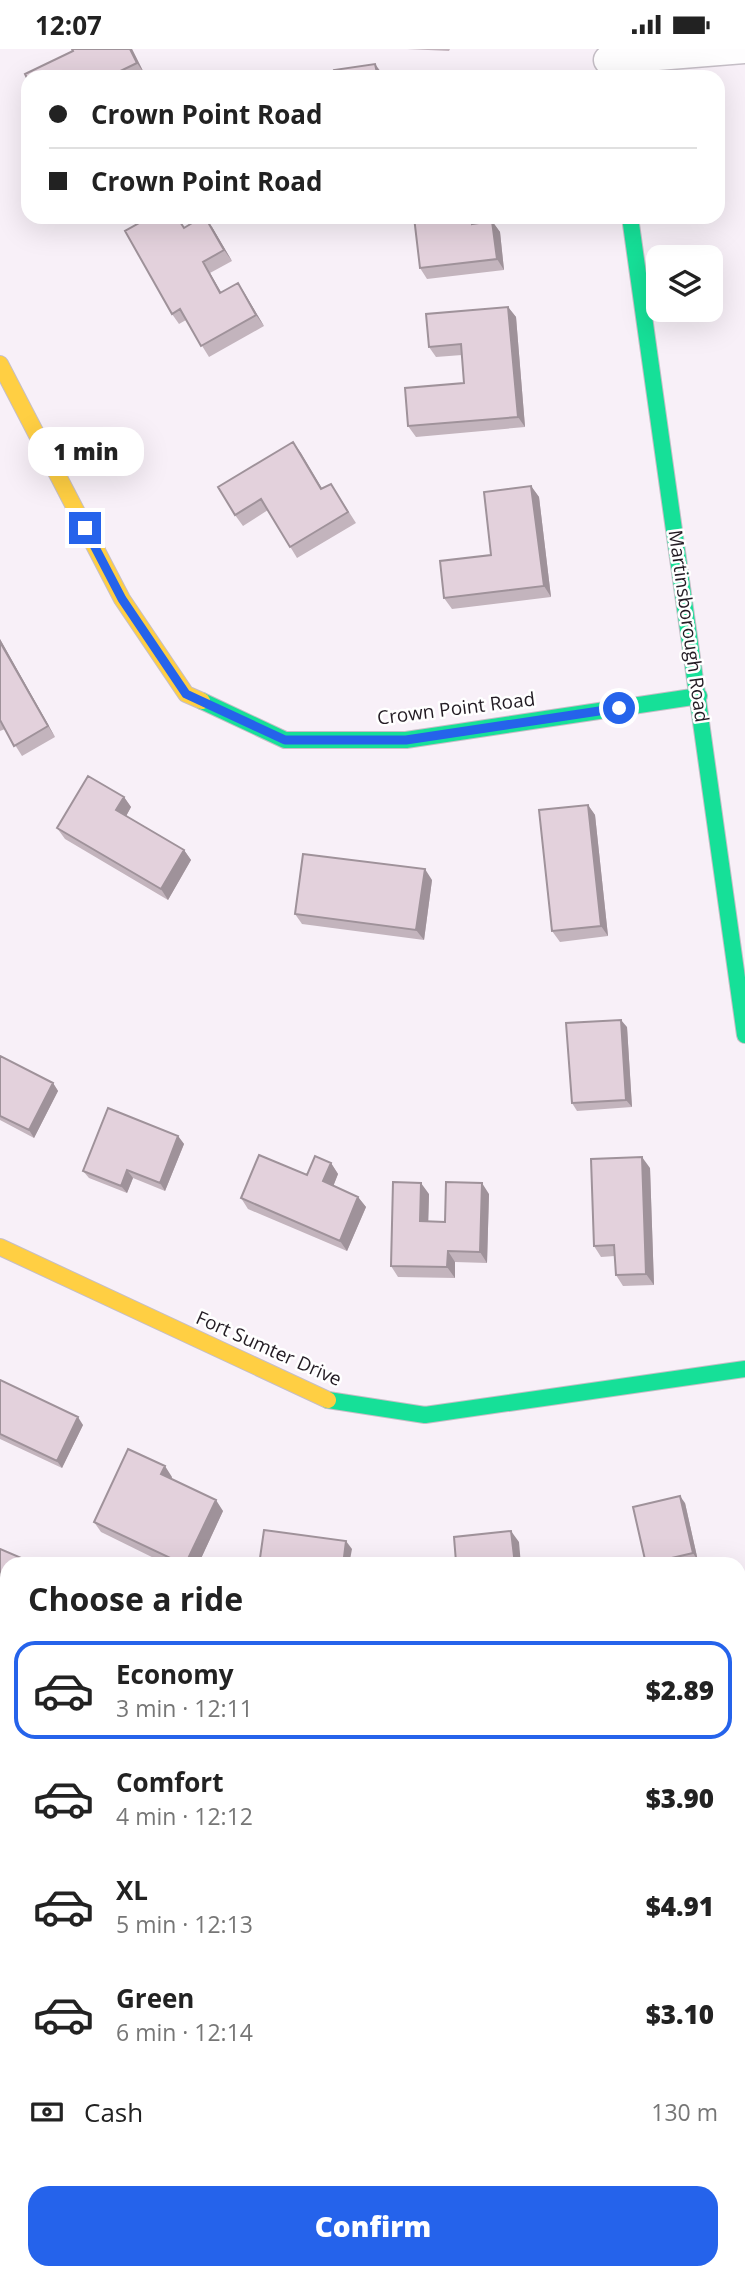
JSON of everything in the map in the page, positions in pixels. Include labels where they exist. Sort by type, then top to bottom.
[{"type":"street","points":[[609,62],[745,49]]},
{"type":"street","name":"Martinsborough Road","points":[[631,224],[745,1035]]},
{"type":"street","name":"Crown Point Road","points":[[0,364],[122,599],[186,694],[285,740],[406,740],[699,696]]},
{"type":"street","name":"Fort Sumter Drive","points":[[0,1247],[326,1400],[425,1415],[745,1369]]},
{"type":"building","points":[[72,49],[130,49],[137,63],[122,70],[33,70],[73,51]]},
{"type":"building","points":[[375,64],[376,70],[334,70]]},
{"type":"building","points":[[138,224],[181,224],[184,228],[191,224],[209,224],[224,250],[203,262],[220,293],[238,283],[256,315],[201,346],[180,309],[172,314],[125,231]]},
{"type":"building","points":[[415,224],[492,224],[497,259],[420,268]]},
{"type":"building","points":[[508,307],[518,417],[408,426],[405,388],[464,383],[461,344],[429,347],[426,314]]},
{"type":"building","points":[[293,442],[321,489],[331,484],[348,512],[290,547],[261,499],[235,515],[218,487]]},
{"type":"building","points":[[531,486],[544,586],[444,598],[440,561],[491,555],[484,492]]},
{"type":"building","points":[[0,642],[48,726],[14,746],[0,720]]},
{"type":"building","points":[[88,776],[124,797],[116,810],[184,850],[161,889],[57,828]]},
{"type":"building","points":[[588,805],[601,926],[552,931],[539,810]]},
{"type":"building","points":[[303,854],[425,869],[416,930],[295,914]]},
{"type":"building","points":[[621,1020],[626,1100],[572,1103],[566,1023]]},
{"type":"building","points":[[0,1056],[53,1083],[29,1130],[0,1116]]},
{"type":"building","points":[[108,1108],[178,1136],[160,1183],[127,1170],[121,1186],[83,1171]]},
{"type":"building","points":[[259,1155],[307,1175],[315,1156],[331,1163],[323,1181],[358,1197],[340,1241],[241,1198]]},
{"type":"building","points":[[642,1157],[646,1274],[616,1275],[614,1245],[594,1246],[591,1159]]},
{"type":"building","points":[[393,1182],[421,1183],[420,1221],[445,1222],[446,1182],[482,1183],[480,1252],[448,1251],[447,1267],[391,1266]]},
{"type":"building","points":[[0,1380],[78,1417],[57,1461],[0,1434]]},
{"type":"building","points":[[128,1449],[165,1466],[161,1474],[216,1500],[189,1557],[168,1557],[94,1522]]},
{"type":"building","points":[[680,1496],[693,1553],[676,1557],[644,1557],[633,1507]]},
{"type":"building","points":[[264,1530],[346,1541],[344,1557],[260,1557]]},
{"type":"building","points":[[511,1531],[514,1557],[456,1557],[454,1537]]},
{"type":"building","points":[[0,1549],[19,1557],[0,1557]]},
{"type":"traffic: fast","points":[[631,224],[745,1035]]},
{"type":"traffic: fast","points":[[202,701],[285,740],[406,740],[699,696]]},
{"type":"traffic: fast","points":[[328,1400],[425,1415],[745,1369]]},
{"type":"traffic: slow","points":[[0,364],[122,599],[186,694],[202,701]]},
{"type":"traffic: slow","points":[[0,1247],[328,1400]]},
{"type":"route","points":[[85,528],[122,599],[186,694],[285,740],[406,740],[619,708]]}]
